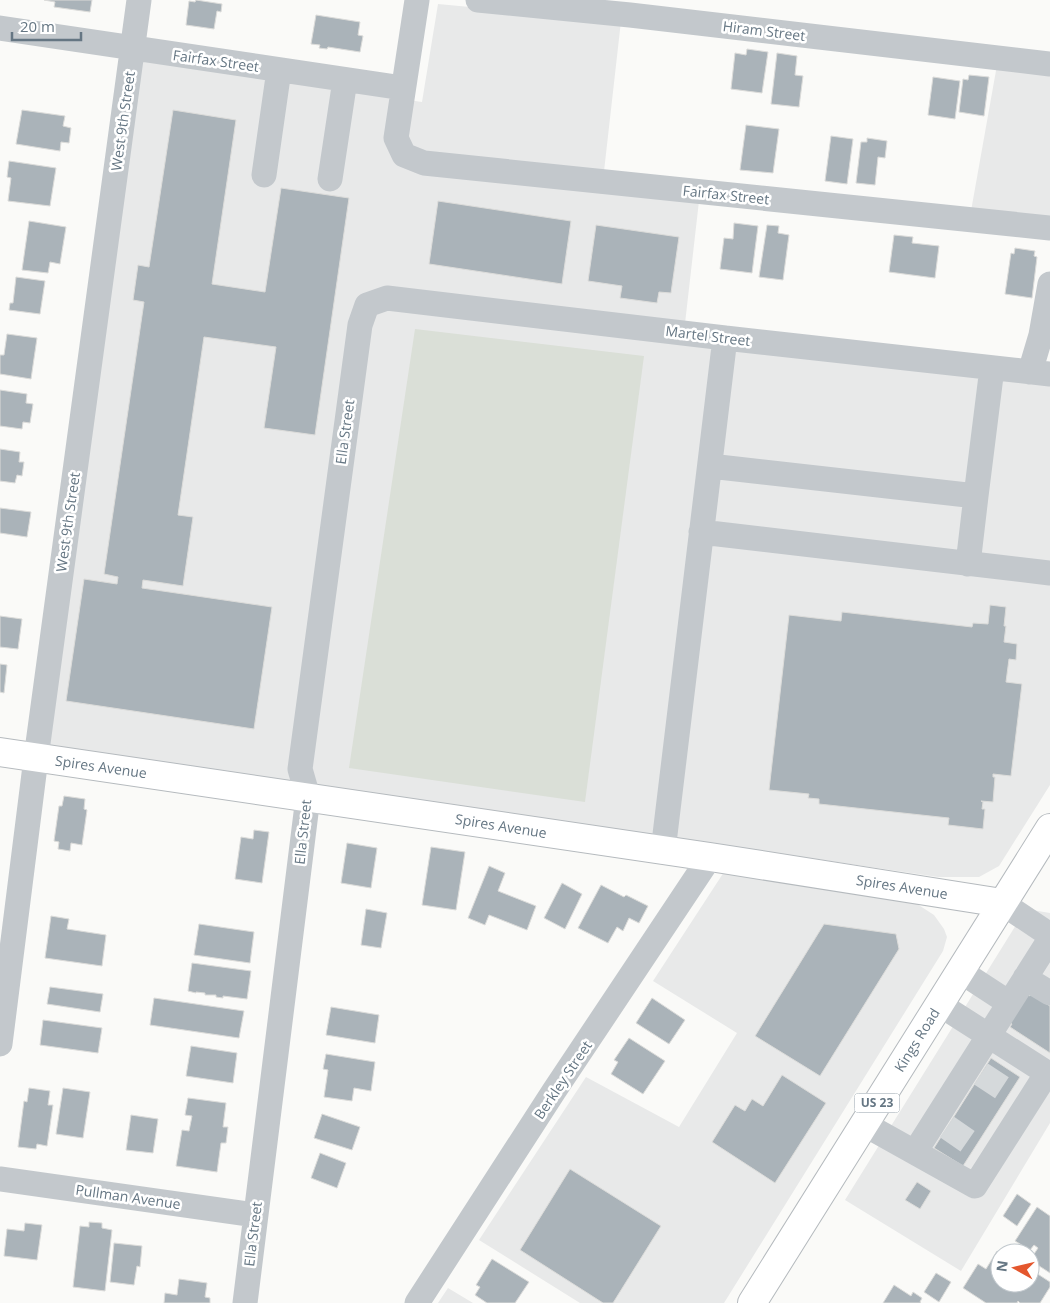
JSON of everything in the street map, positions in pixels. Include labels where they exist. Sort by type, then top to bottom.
[{"type":"main road","name":"Spires Avenue","points":[[0,752],[710,857],[1002,903]]},
{"type":"main road","name":"Kings Road","points":[[758,1301],[864,1124],[1050,828]]},
{"type":"street","name":"West 9th Street","points":[[0,1044],[36,758],[139,0]]},
{"type":"street","points":[[403,88],[417,0]]},
{"type":"street","name":"Hiram Street","points":[[478,0],[630,15],[1050,64]]},
{"type":"street","name":"Fairfax Street","points":[[0,28],[403,88],[396,138],[404,155],[424,163],[1050,228]]},
{"type":"street","points":[[264,175],[279,70]]},
{"type":"street","points":[[330,180],[345,80]]},
{"type":"street","points":[[1040,373],[1040,335],[1050,284]]},
{"type":"street","name":"Martel Street","points":[[367,305],[387,298],[1040,373]]},
{"type":"street","name":"Ella Street","points":[[245,1303],[308,797],[300,770],[360,325],[367,305]]},
{"type":"street","points":[[663,851],[725,338]]},
{"type":"street","points":[[968,564],[992,368]]},
{"type":"street","points":[[710,466],[976,496]]},
{"type":"street","points":[[701,532],[1050,573]]},
{"type":"street","name":"Berkley Street","points":[[417,1303],[554,1091],[710,857]]},
{"type":"street","points":[[915,1152],[941,1123],[975,1069],[988,1035],[1050,937],[1002,903]]},
{"type":"street","points":[[960,971],[1009,1003]]},
{"type":"street","points":[[1025,978],[1050,993]]},
{"type":"street","points":[[864,1124],[975,1186],[984,1153],[1019,1099],[1049,1073],[939,1004]]},
{"type":"street","name":"Pullman Avenue","points":[[0,1179],[256,1215]]},
{"type":"shaded area","points":[[438,4],[621,21],[602,189],[699,201],[683,341],[1050,384],[1050,785],[999,866],[979,877],[938,877],[47,745],[142,61],[422,102]]},
{"type":"shaded area","points":[[997,65],[1050,73],[1050,218],[971,211]]},
{"type":"shaded area","points":[[415,329],[644,356],[585,802],[349,768]]},
{"type":"shaded area","points":[[724,872],[914,902],[934,915],[944,929],[947,937],[943,951],[724,1303],[580,1303],[479,1240],[586,1077],[679,1127],[737,1033],[653,981]]},
{"type":"shaded area","points":[[1026,909],[1050,913],[1050,1123],[961,1271],[845,1200]]},
{"type":"shaded area","points":[[448,1288],[473,1303],[438,1303]]},
{"type":"building","points":[[44,0],[92,0],[90,12],[54,7],[55,2]]},
{"type":"building","points":[[196,0],[222,4],[221,12],[217,11],[214,29],[186,25],[189,1],[195,2]]},
{"type":"building","points":[[316,15],[360,22],[358,35],[363,36],[360,52],[328,47],[327,49],[319,48],[320,45],[311,44]]},
{"type":"building","points":[[747,49],[768,52],[762,93],[731,89],[735,53],[746,55]]},
{"type":"building","points":[[777,53],[797,56],[795,75],[803,76],[799,107],[771,104]]},
{"type":"building","points":[[969,75],[989,77],[984,116],[959,112],[963,79],[968,80]]},
{"type":"building","points":[[933,77],[960,81],[955,119],[928,115]]},
{"type":"building","points":[[22,110],[65,116],[63,126],[71,128],[69,143],[61,142],[60,151],[16,144]]},
{"type":"building","points":[[173,110],[236,120],[212,284],[265,292],[281,188],[349,198],[315,435],[264,428],[276,347],[204,337],[178,515],[193,517],[183,586],[143,580],[142,588],[272,607],[254,729],[66,701],[84,579],[117,584],[118,577],[104,574],[144,302],[133,300],[138,265],[149,267]]},
{"type":"building","points":[[746,125],[779,129],[773,173],[740,170]]},
{"type":"building","points":[[831,136],[853,139],[847,184],[825,181]]},
{"type":"building","points":[[867,138],[887,141],[885,158],[878,157],[875,185],[856,183],[861,142],[867,142]]},
{"type":"building","points":[[9,161],[56,168],[50,206],[8,201],[11,178],[7,177]]},
{"type":"building","points":[[438,201],[571,221],[562,284],[429,264]]},
{"type":"building","points":[[29,221],[66,227],[60,264],[50,262],[48,273],[22,270]]},
{"type":"building","points":[[734,223],[758,226],[752,273],[720,269],[724,238],[733,239]]},
{"type":"building","points":[[596,225],[679,237],[671,293],[659,292],[657,303],[620,298],[622,286],[588,281]]},
{"type":"building","points":[[767,225],[779,226],[778,233],[789,235],[783,280],[759,277]]},
{"type":"building","points":[[894,235],[913,237],[912,243],[939,246],[935,278],[889,272]]},
{"type":"building","points":[[1015,248],[1035,251],[1034,256],[1037,257],[1032,298],[1005,294],[1011,253],[1014,254]]},
{"type":"building","points":[[16,277],[45,281],[40,314],[9,310],[10,303],[13,303]]},
{"type":"building","points":[[7,334],[37,338],[31,379],[0,374],[0,355],[4,355]]},
{"type":"building","points":[[0,390],[27,394],[26,403],[33,404],[30,423],[23,422],[22,429],[0,426]]},
{"type":"building","points":[[0,449],[20,452],[19,462],[24,462],[22,476],[17,475],[15,483],[0,481]]},
{"type":"building","points":[[0,508],[31,512],[27,537],[0,533]]},
{"type":"building","points":[[990,605],[1006,607],[1004,642],[1017,644],[1016,660],[1009,659],[1006,682],[1022,684],[1011,776],[993,774],[993,777],[995,777],[993,802],[981,801],[983,802],[982,809],[985,809],[983,829],[948,825],[949,818],[819,804],[819,799],[808,798],[809,794],[769,790],[789,615],[841,621],[842,612],[972,627],[973,623],[988,624]]},
{"type":"building","points":[[0,616],[22,619],[18,649],[0,647]]},
{"type":"building","points":[[0,664],[7,665],[4,693],[0,692]]},
{"type":"building","points":[[64,796],[85,799],[84,809],[87,810],[82,845],[71,843],[70,851],[58,849],[59,842],[54,841],[59,806],[62,806]]},
{"type":"building","points":[[254,830],[269,832],[262,883],[235,879],[241,837],[253,839]]},
{"type":"building","points":[[347,843],[377,848],[371,888],[341,883]]},
{"type":"building","points":[[431,847],[465,852],[456,910],[422,905]]},
{"type":"building","points":[[489,866],[505,873],[498,891],[536,906],[527,930],[489,915],[485,925],[468,918]]},
{"type":"building","points":[[562,883],[582,894],[565,929],[544,918]]},
{"type":"building","points":[[601,885],[624,897],[626,895],[648,906],[639,923],[629,918],[623,931],[617,927],[608,943],[578,928]]},
{"type":"building","points":[[366,909],[387,913],[381,948],[361,945]]},
{"type":"building","points":[[51,916],[69,919],[67,929],[106,935],[102,966],[45,958]]},
{"type":"building","points":[[199,924],[254,932],[250,963],[194,955]]},
{"type":"building","points":[[824,924],[896,934],[899,949],[820,1076],[755,1036]]},
{"type":"building","points":[[192,963],[251,971],[247,999],[223,996],[223,998],[216,997],[216,995],[205,995],[205,993],[188,991]]},
{"type":"building","points":[[50,987],[103,994],[100,1012],[47,1004]]},
{"type":"building","points":[[1026,993],[1030,996],[1031,994],[1050,1006],[1050,1053],[1010,1027],[1012,1024],[1008,1021]]},
{"type":"building","points":[[154,998],[244,1011],[239,1038],[150,1025]]},
{"type":"building","points":[[652,998],[685,1020],[669,1044],[636,1023]]},
{"type":"building","points":[[331,1007],[379,1015],[375,1043],[326,1035]]},
{"type":"building","points":[[43,1020],[102,1028],[98,1053],[40,1045]]},
{"type":"building","points":[[629,1038],[665,1061],[643,1094],[611,1074],[618,1062],[614,1060]]},
{"type":"building","points":[[191,1046],[237,1053],[233,1083],[186,1076]]},
{"type":"building","points":[[326,1054],[375,1062],[371,1091],[354,1088],[352,1101],[324,1097],[328,1070],[323,1069]]},
{"type":"building","points":[[991,1058],[1020,1077],[963,1166],[934,1148]]},
{"type":"building","points":[[782,1075],[826,1103],[775,1183],[712,1142],[735,1105],[745,1111],[752,1099],[763,1106]]},
{"type":"building","points":[[29,1088],[50,1091],[48,1105],[53,1105],[47,1146],[37,1144],[36,1149],[18,1147],[24,1101],[27,1102]]},
{"type":"building","points":[[63,1088],[90,1092],[83,1138],[56,1134]]},
{"type":"building","points":[[188,1098],[226,1103],[223,1127],[228,1127],[226,1143],[221,1143],[217,1172],[176,1166],[182,1130],[189,1131],[192,1116],[185,1115]]},
{"type":"building","points":[[322,1114],[360,1127],[352,1150],[314,1138]]},
{"type":"building","points":[[131,1115],[158,1119],[153,1153],[126,1150]]},
{"type":"building","points":[[320,1153],[346,1163],[337,1188],[311,1178]]},
{"type":"building","points":[[570,1169],[661,1226],[613,1303],[603,1303],[520,1250]]},
{"type":"building","points":[[917,1182],[931,1191],[920,1209],[905,1200]]},
{"type":"building","points":[[1017,1194],[1031,1204],[1017,1226],[1003,1216]]},
{"type":"building","points":[[1037,1207],[1050,1216],[1050,1273],[1040,1266],[1040,1243],[1018,1243],[1015,1241]]},
{"type":"building","points":[[89,1222],[102,1223],[102,1228],[112,1230],[105,1291],[73,1287],[80,1226],[89,1227]]},
{"type":"building","points":[[25,1223],[42,1225],[37,1260],[4,1256],[7,1229],[24,1231]]},
{"type":"building","points":[[114,1243],[142,1246],[140,1267],[137,1266],[134,1285],[110,1282]]},
{"type":"building","points":[[492,1259],[529,1282],[515,1303],[487,1303],[475,1295],[480,1287],[476,1285]]},
{"type":"building","points":[[990,1262],[990,1293],[1040,1293],[1040,1276],[1050,1282],[1050,1287],[1040,1303],[1020,1303],[1018,1301],[1017,1303],[986,1303],[963,1288],[978,1264],[986,1269]]},
{"type":"building","points":[[936,1273],[951,1282],[939,1302],[924,1292]]},
{"type":"building","points":[[179,1279],[207,1283],[205,1297],[210,1298],[210,1303],[164,1303],[165,1293],[177,1295]]},
{"type":"building","points":[[894,1285],[911,1296],[913,1292],[922,1298],[921,1303],[883,1303]]},
{"type":"tunnel","points":[[981,1074],[1010,1093]]},
{"type":"tunnel","points":[[947,1127],[976,1147]]}]
